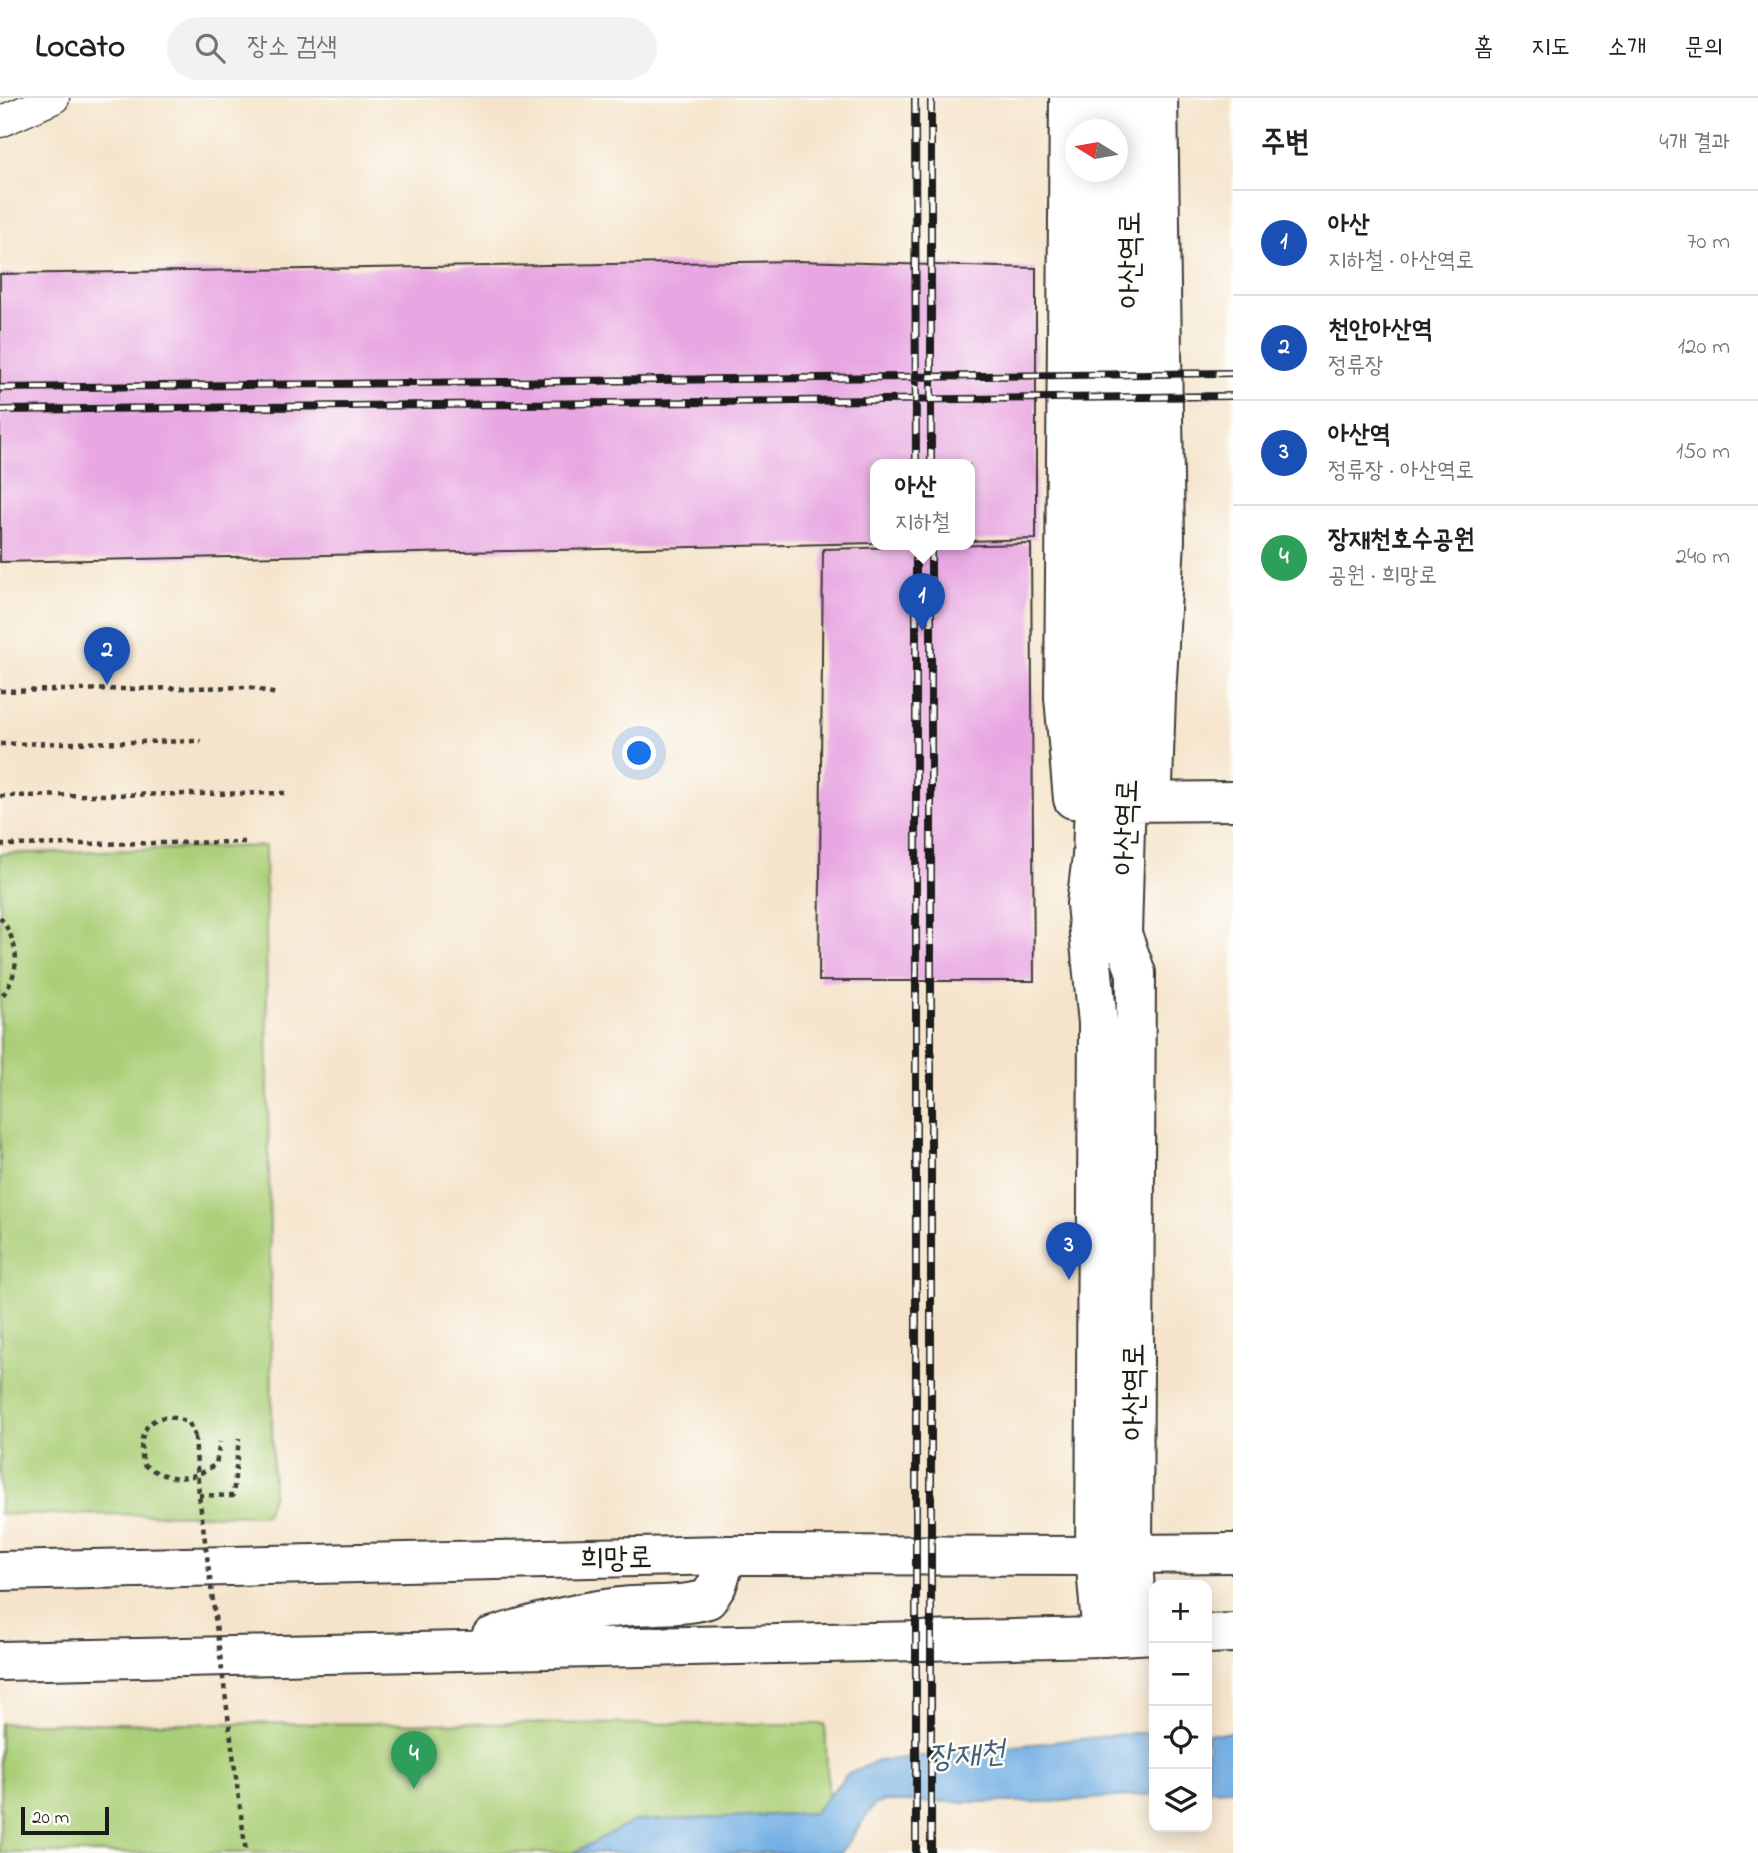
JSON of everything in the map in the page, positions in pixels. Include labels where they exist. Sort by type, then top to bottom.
[{"type":"street","points":[[0,100],[6,98]]},
{"type":"street","points":[[0,122],[54,98]]},
{"type":"street","points":[[1069,98],[1063,697],[1068,762],[1086,904]]},
{"type":"street","points":[[1098,119],[1099,98]]},
{"type":"street","name":"아산역로","points":[[1128,98],[1130,648],[1122,934],[1136,973],[1131,1635]]},
{"type":"street","points":[[1158,98],[1165,540],[1156,696],[1124,802],[1233,801]]},
{"type":"street","name":"아산역로","points":[[1098,182],[1124,802],[1092,857],[1086,904],[1098,1023],[1095,1556],[1131,1635]]},
{"type":"street","name":"희망로","points":[[0,1570],[727,1555],[1095,1556],[1233,1553]]},
{"type":"street","points":[[446,1651],[561,1617],[613,1607],[692,1604],[708,1599],[717,1585],[727,1555]]},
{"type":"street","points":[[1212,1634],[1233,1633]]},
{"type":"street","points":[[0,1661],[1131,1635]]},
{"type":"path","points":[[0,691],[249,687],[276,694]]},
{"type":"path","points":[[0,744],[201,741]]},
{"type":"path","points":[[0,796],[288,793]]},
{"type":"path","points":[[0,845],[246,842]]},
{"type":"path","points":[[0,917],[12,934],[17,953],[15,972],[0,999]]},
{"type":"path","points":[[220,1443],[216,1464],[201,1474],[178,1478],[158,1474],[144,1465],[140,1450],[144,1433],[151,1422],[164,1415],[189,1423],[195,1437],[199,1495],[246,1853]]},
{"type":"path","points":[[199,1495],[233,1496],[239,1438]]},
{"type":"green space","points":[[265,846],[273,1493],[266,1515],[0,1514],[0,854]]},
{"type":"green space","points":[[0,1723],[825,1724],[831,1853],[0,1853]]},
{"type":"water","name":"장재천","points":[[1149,1733],[1149,1794],[1051,1802],[883,1802],[874,1805],[841,1853],[573,1853],[634,1821],[814,1813],[847,1774],[878,1761]]},
{"type":"water","points":[[1212,1733],[1233,1733],[1233,1789],[1212,1790]]},
{"type":"building","points":[[798,261],[1036,268],[1036,539],[975,541],[975,459],[870,459],[870,543],[0,562],[0,274]]},
{"type":"building","points":[[1031,544],[1034,981],[819,981],[823,549],[975,550],[975,545]]},
{"type":"railway","points":[[915,98],[916,459]]},
{"type":"railway","points":[[931,98],[931,459]]},
{"type":"railway","points":[[0,388],[1233,373]]},
{"type":"railway","points":[[0,410],[1233,396]]},
{"type":"railway","points":[[916,550],[916,1853]]},
{"type":"railway","points":[[931,550],[931,1853]]},
{"type":"place","name":"아산","points":[[922,631]]},
{"type":"place","name":"천안아산역","points":[[107,685]]},
{"type":"place","name":"아산역","points":[[1069,1280]]},
{"type":"place","name":"장재천호수공원","points":[[414,1789]]}]
